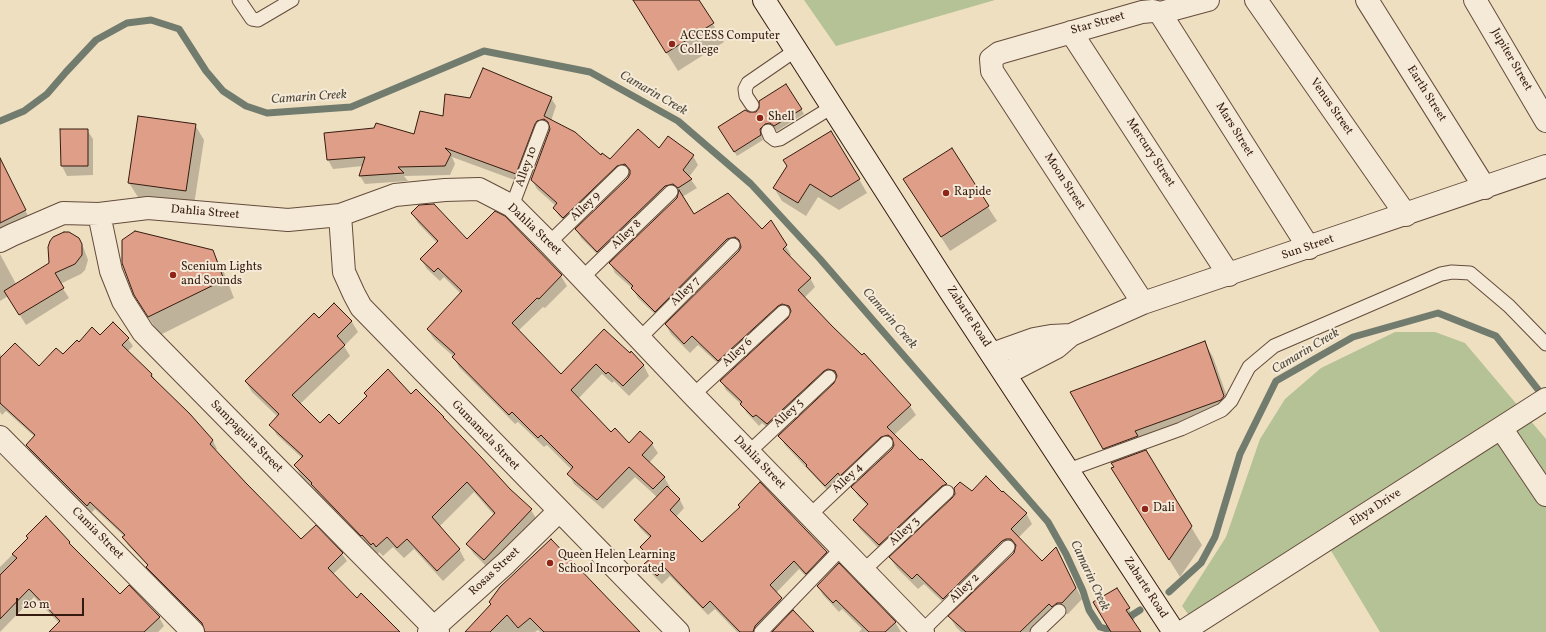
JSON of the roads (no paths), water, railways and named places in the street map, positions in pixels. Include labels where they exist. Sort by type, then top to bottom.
[{"type":"street","name":"Zabarte Road","points":[[764,0],[992,354],[1174,632]]},
{"type":"street","name":"Star Street","points":[[991,59],[999,53],[1142,12],[1153,11],[1160,13],[1208,0]]},
{"type":"street","name":"Venus Street","points":[[1256,0],[1406,215]]},
{"type":"street","name":"Earth Street","points":[[1367,0],[1485,188]]},
{"type":"street","name":"Jupiter Street","points":[[1475,0],[1546,121]]},
{"type":"street","name":"Mars Street","points":[[1160,13],[1309,248]]},
{"type":"street","name":"Mercury Street","points":[[1071,32],[1229,275]]},
{"type":"street","name":"Moon Street","points":[[991,59],[992,71],[1143,303]]},
{"type":"street","name":"Sun Street","points":[[1005,374],[1057,347],[1071,335],[1143,303],[1309,248],[1546,166]]},
{"type":"street","name":"Dahlia Street","points":[[0,241],[12,234],[63,213],[100,214],[148,208],[288,220],[340,215],[395,195],[445,190],[480,189],[512,206],[549,242],[840,549],[922,632]]},
{"type":"street","name":"Sampaguita Street","points":[[100,214],[111,271],[123,302],[143,332],[434,630]]},
{"type":"street","name":"Gumamela Street","points":[[340,215],[344,272],[361,307],[678,632]]},
{"type":"street","name":"Sun Street","points":[[992,354],[1034,339],[1071,335]]},
{"type":"street","name":"Ehya Drive","points":[[1182,632],[1546,399]]},
{"type":"street","points":[[1501,428],[1546,495]]},
{"type":"street","name":"Camia Street","points":[[0,437],[193,632]]},
{"type":"street","name":"Rosas Street","points":[[434,630],[506,563],[559,510]]},
{"type":"lane","points":[[239,0],[252,19],[258,20],[292,0]]},
{"type":"lane","points":[[752,105],[746,96],[748,83],[796,50]]},
{"type":"lane","points":[[768,131],[770,136],[775,140],[780,139],[832,107]]},
{"type":"lane","name":"Alley 10","points":[[512,206],[542,127]]},
{"type":"lane","name":"Alley 9","points":[[549,242],[622,172]]},
{"type":"lane","name":"Alley 8","points":[[582,278],[671,192]]},
{"type":"lane","name":"Alley 7","points":[[640,338],[733,245]]},
{"type":"lane","points":[[1068,470],[1182,429],[1222,410],[1231,400],[1249,367],[1274,346],[1441,274],[1452,272],[1470,274],[1509,306],[1546,344]]},
{"type":"lane","name":"Alley 6","points":[[693,395],[783,312]]},
{"type":"lane","name":"Alley 5","points":[[749,452],[829,377]]},
{"type":"lane","name":"Alley 4","points":[[809,516],[886,443]]},
{"type":"lane","name":"Alley 3","points":[[863,571],[947,492]]},
{"type":"lane","name":"Alley 2","points":[[922,632],[1008,547]]},
{"type":"lane","points":[[761,632],[840,549]]},
{"type":"lane","points":[[1037,632],[1059,611]]},
{"type":"waterway","name":"Camarin Creek","points":[[0,121],[24,111],[47,94],[96,40],[127,23],[151,20],[179,29],[206,71],[223,91],[246,106],[267,113],[351,107],[484,51],[590,72],[678,121],[751,184],[820,259],[1048,522],[1066,554],[1083,591],[1089,610],[1100,627],[1107,629],[1115,626],[1140,610]]},
{"type":"waterway","name":"Camarin Creek","points":[[1169,592],[1201,563],[1215,537],[1240,454],[1276,381],[1353,337],[1438,313],[1496,336],[1544,397]]},
{"type":"place","name":"ACCESS Computer College","points":[[672,44]]},
{"type":"place","name":"Shell","points":[[760,118]]},
{"type":"place","name":"Rapide","points":[[946,193]]},
{"type":"place","name":"Scenium Lights and Sounds","points":[[173,275]]},
{"type":"place","name":"Dali","points":[[1145,509]]},
{"type":"place","name":"Queen Helen Learning School Incorporated","points":[[550,563]]}]
